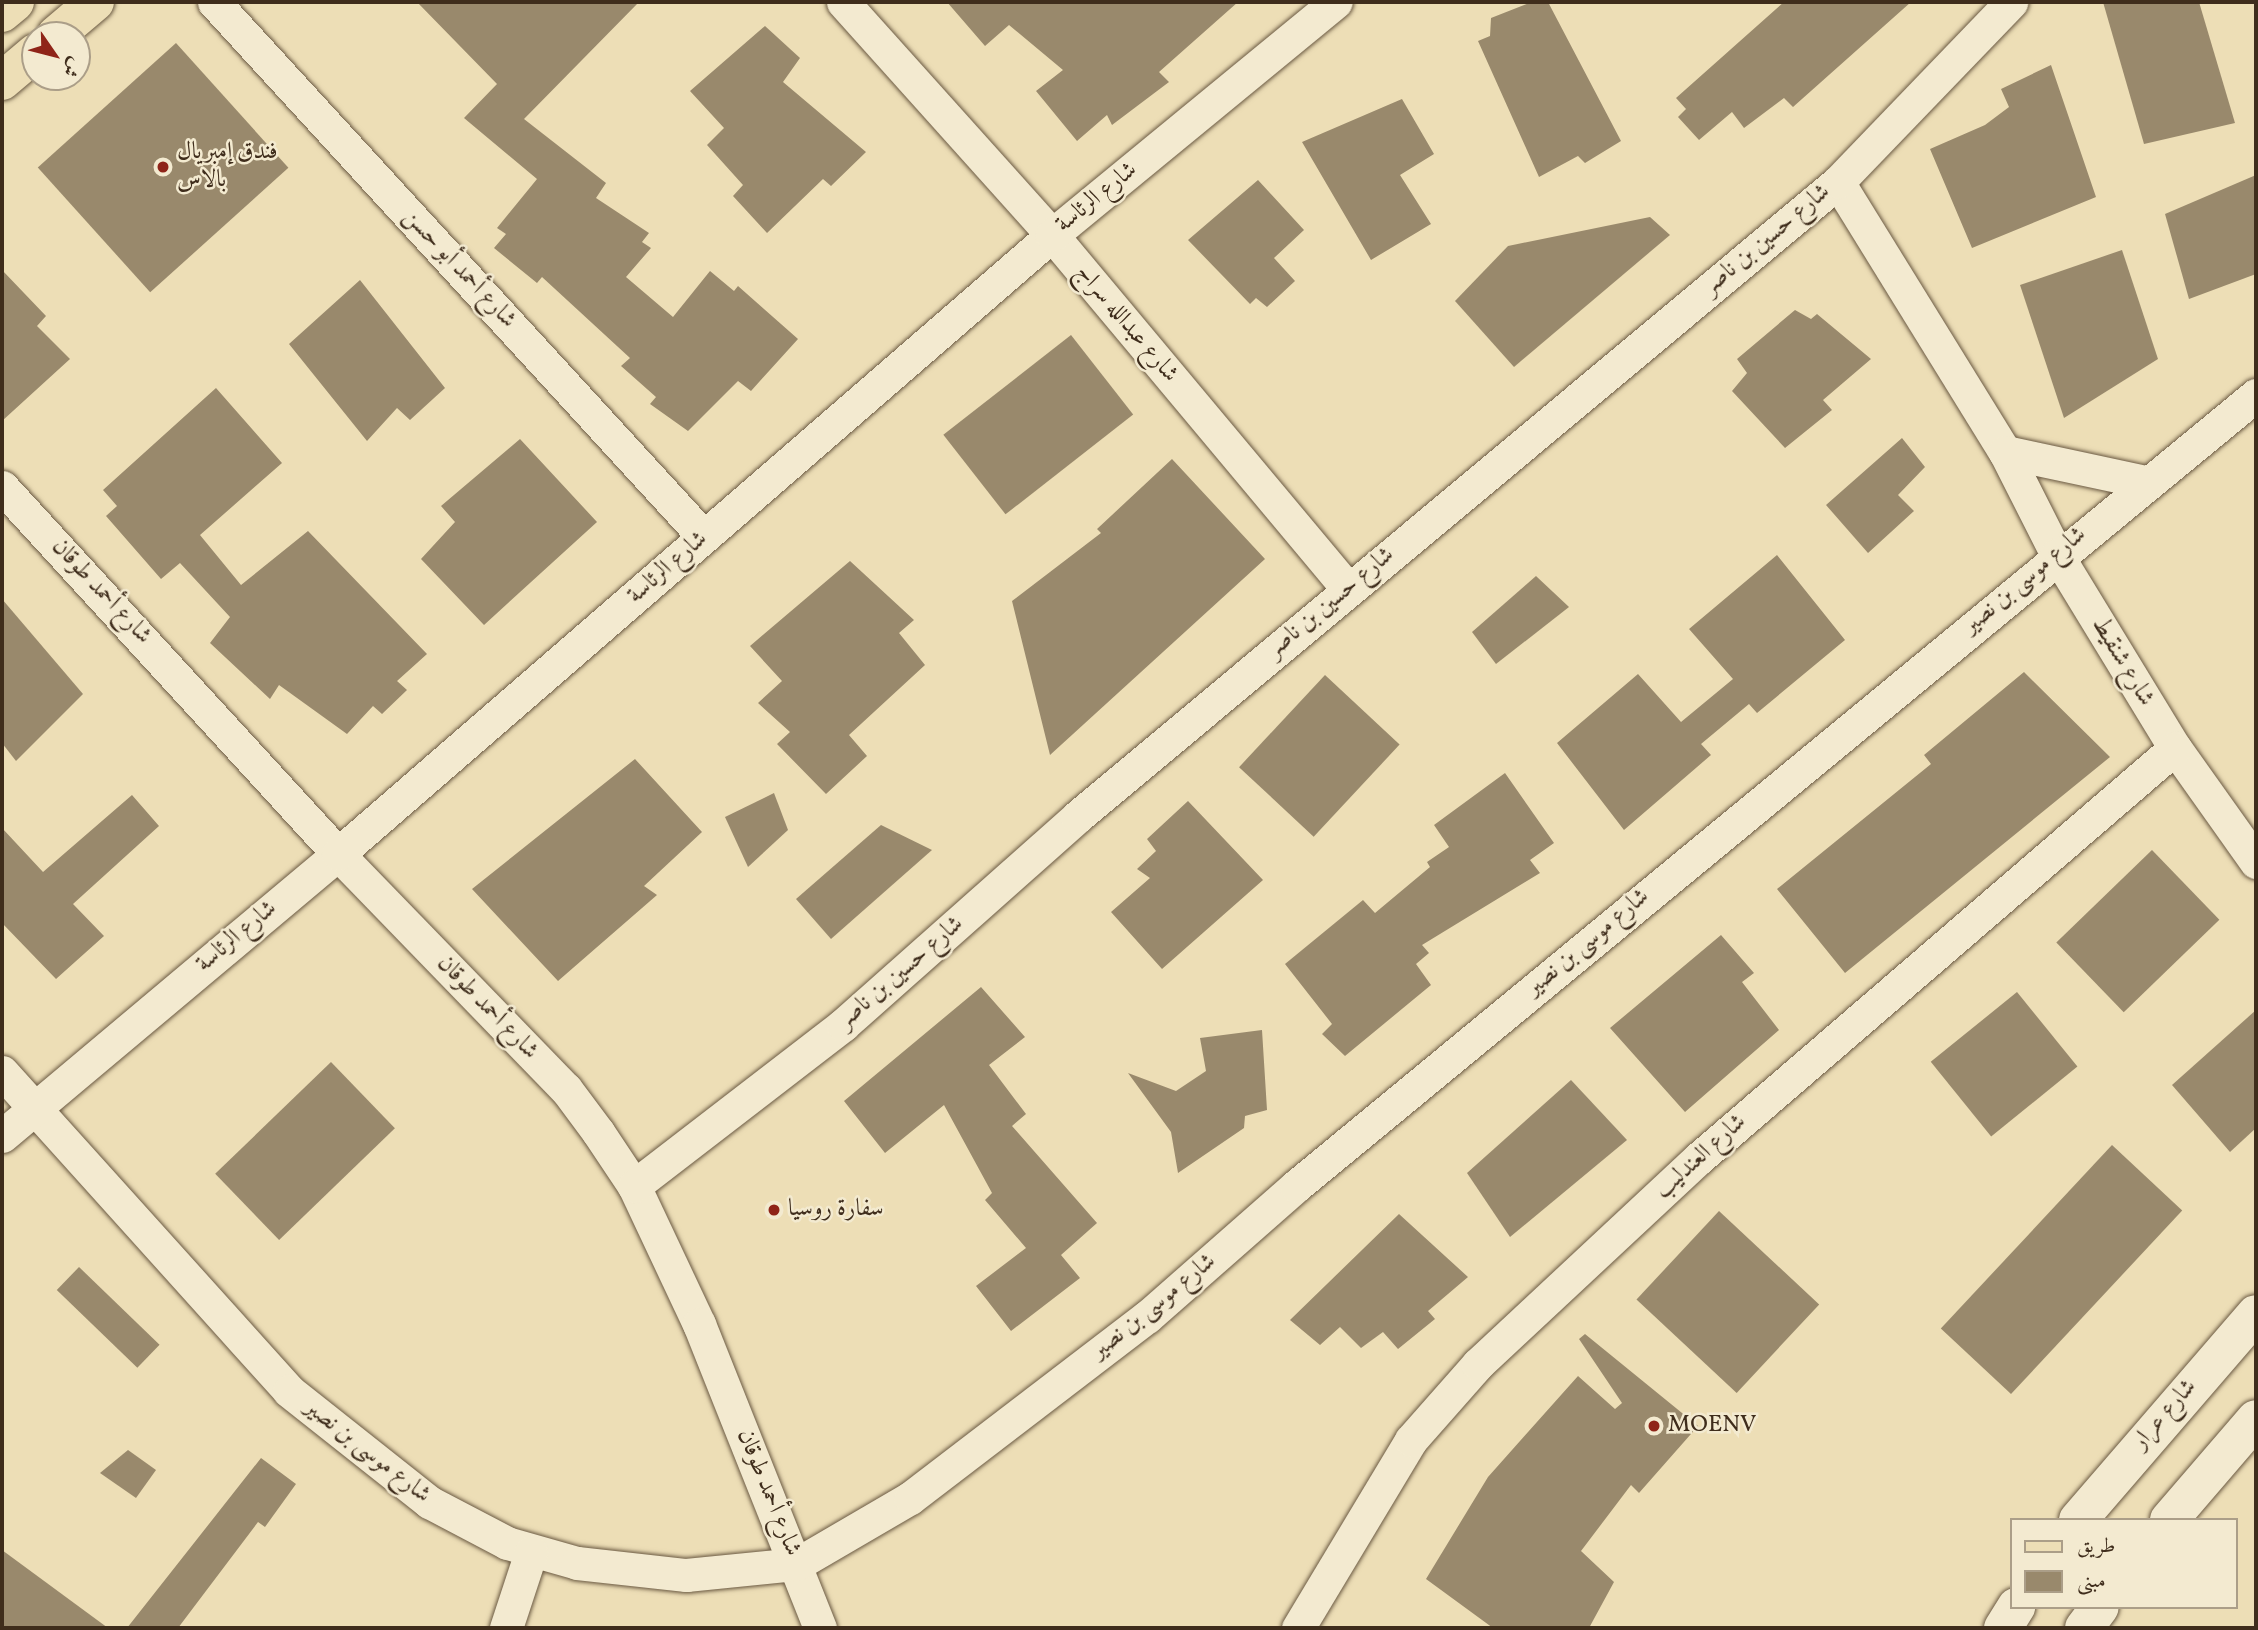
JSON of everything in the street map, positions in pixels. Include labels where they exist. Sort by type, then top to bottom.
[{"type":"main road","points":[[2,13],[15,2]]},
{"type":"main road","points":[[73,21],[95,2]]},
{"type":"main road","points":[[2,81],[21,64]]},
{"type":"main road","name":"شارع عرار","points":[[2080,1518],[2256,1314]]},
{"type":"main road","points":[[2171,1518],[2256,1419]]},
{"type":"main road","points":[[2003,1628],[2014,1609]]},
{"type":"main road","points":[[2084,1628],[2099,1609]]},
{"type":"street","name":"شارع أحمد أبو حسن","points":[[214,2],[704,537]]},
{"type":"street","name":"شارع عبدالله سراج","points":[[843,2],[1052,235],[1348,589]]},
{"type":"street","name":"شارع الرئاسة","points":[[2,1136],[338,854],[1052,235],[1336,2]]},
{"type":"street","name":"شارع حسين بن ناصر","points":[[634,1186],[843,1025],[1348,589],[1838,182],[2011,2]]},
{"type":"street","name":"شارع شنقيط","points":[[1838,182],[2005,452],[2057,555],[2175,748],[2256,862]]},
{"type":"street","name":"شارع موسى بن نصير","points":[[2,1072],[239,1338],[319,1417],[429,1502],[531,1552],[686,1575],[797,1564],[909,1498],[1147,1317],[1296,1186],[2144,482],[2256,395]]},
{"type":"street","points":[[2005,452],[2144,482]]},
{"type":"street","name":"شارع أحمد طوقان","points":[[2,487],[338,854],[566,1089],[634,1186],[797,1564],[820,1628]]},
{"type":"street","name":"شارع العندليب","points":[[1298,1628],[1410,1440],[1478,1364],[1699,1158],[2175,748]]},
{"type":"street","points":[[506,1628],[531,1552]]},
{"type":"building","points":[[417,2],[639,2],[524,119],[606,183],[596,198],[649,233],[642,242],[651,248],[626,277],[673,317],[710,271],[734,291],[738,286],[798,339],[751,391],[738,381],[688,431],[650,404],[656,397],[621,366],[630,358],[542,277],[537,283],[494,248],[506,234],[497,228],[537,179],[464,118],[497,84]]},
{"type":"building","points":[[947,2],[1238,2],[1159,72],[1169,82],[1112,125],[1107,115],[1077,141],[1036,91],[1063,70],[1009,25],[985,46]]},
{"type":"building","points":[[1532,2],[1548,2],[1621,141],[1585,163],[1578,156],[1539,177],[1478,41],[1490,36],[1491,18]]},
{"type":"building","points":[[1784,2],[1911,2],[1793,107],[1784,98],[1744,128],[1732,112],[1699,140],[1678,117],[1686,109],[1676,98]]},
{"type":"building","points":[[2103,2],[2199,2],[2235,123],[2144,144]]},
{"type":"building","points":[[765,26],[800,58],[783,82],[866,152],[831,186],[823,179],[767,233],[733,196],[743,185],[707,145],[724,128],[690,91]]},
{"type":"building","name":"فندق إمبريال بالاس","points":[[176,43],[288,168],[150,292],[38,167]]},
{"type":"building","points":[[2051,65],[2096,197],[1972,248],[1930,149],[1985,125],[2009,107],[2001,89]]},
{"type":"building","points":[[1402,99],[1434,154],[1400,175],[1431,224],[1371,260],[1302,142]]},
{"type":"building","points":[[2256,175],[2256,274],[2189,299],[2165,214]]},
{"type":"building","points":[[1258,180],[1304,230],[1274,258],[1295,281],[1267,307],[1256,298],[1250,304],[1188,240]]},
{"type":"building","points":[[1650,217],[1670,235],[1514,367],[1455,301],[1508,246]]},
{"type":"building","points":[[2122,250],[2158,359],[2064,418],[2020,285]]},
{"type":"building","points":[[2,270],[46,316],[37,326],[70,359],[2,421]]},
{"type":"building","points":[[360,280],[445,388],[410,420],[397,408],[367,441],[289,344]]},
{"type":"building","points":[[1795,310],[1811,319],[1817,314],[1871,359],[1823,400],[1832,410],[1785,448],[1732,391],[1747,373],[1737,359]]},
{"type":"building","points":[[1071,335],[1133,415],[1006,514],[943,435]]},
{"type":"building","points":[[216,388],[282,463],[200,535],[241,585],[308,531],[427,654],[397,681],[407,690],[382,714],[373,706],[347,734],[279,685],[270,699],[210,643],[230,617],[180,563],[161,579],[106,516],[117,506],[103,490]]},
{"type":"building","points":[[1902,438],[1925,467],[1898,495],[1914,511],[1868,553],[1826,505]]},
{"type":"building","points":[[520,439],[597,522],[484,625],[421,559],[455,522],[441,506]]},
{"type":"building","points":[[1172,459],[1265,559],[1050,755],[1012,601],[1101,533],[1097,529]]},
{"type":"building","points":[[1777,555],[1845,640],[1757,713],[1749,704],[1701,744],[1711,755],[1624,830],[1557,743],[1638,674],[1681,722],[1733,679],[1689,629]]},
{"type":"building","points":[[850,561],[914,620],[899,633],[925,665],[849,735],[867,756],[826,794],[777,744],[790,732],[758,703],[782,681],[750,646]]},
{"type":"building","points":[[1536,576],[1569,607],[1496,664],[1472,632]]},
{"type":"building","points":[[2,599],[83,694],[16,761],[2,743]]},
{"type":"building","points":[[2024,672],[2110,757],[1845,973],[1777,889],[1931,764],[1924,755]]},
{"type":"building","points":[[1325,675],[1400,745],[1314,837],[1239,767]]},
{"type":"building","points":[[635,759],[702,832],[644,886],[657,895],[558,981],[472,889]]},
{"type":"building","points":[[1505,773],[1554,843],[1530,860],[1540,873],[1422,945],[1429,953],[1416,964],[1431,985],[1345,1056],[1322,1034],[1332,1024],[1285,964],[1363,900],[1375,913],[1430,867],[1427,862],[1449,847],[1434,825]]},
{"type":"building","points":[[774,793],[788,830],[748,867],[725,817]]},
{"type":"building","points":[[132,795],[159,826],[73,904],[104,936],[56,979],[2,923],[2,828],[43,872]]},
{"type":"building","points":[[1188,801],[1263,880],[1162,969],[1111,912],[1150,878],[1137,869],[1156,851],[1147,839]]},
{"type":"building","points":[[881,825],[932,850],[831,939],[796,899]]},
{"type":"building","points":[[2152,850],[2219,920],[2124,1012],[2056,942]]},
{"type":"building","points":[[1721,935],[1754,973],[1742,982],[1779,1030],[1685,1112],[1610,1028]]},
{"type":"building","points":[[981,987],[1025,1037],[989,1065],[1026,1114],[1012,1126],[1097,1223],[1061,1255],[1080,1278],[1011,1331],[976,1286],[1026,1248],[985,1200],[992,1193],[944,1105],[885,1153],[844,1101]]},
{"type":"building","points":[[2017,992],[2077,1067],[1991,1136],[1931,1062]]},
{"type":"building","points":[[2256,1010],[2256,1128],[2230,1152],[2172,1085]]},
{"type":"building","points":[[1262,1030],[1267,1110],[1245,1116],[1244,1128],[1178,1173],[1171,1132],[1128,1073],[1176,1091],[1206,1071],[1200,1038]]},
{"type":"building","points":[[331,1062],[395,1128],[279,1240],[215,1174]]},
{"type":"building","points":[[1571,1080],[1627,1140],[1510,1237],[1467,1173]]},
{"type":"building","points":[[2112,1145],[2182,1210],[2011,1394],[1941,1329]]},
{"type":"building","points":[[1719,1211],[1819,1304],[1737,1393],[1636,1299]]},
{"type":"building","points":[[1399,1214],[1468,1277],[1428,1311],[1435,1319],[1398,1349],[1383,1332],[1361,1348],[1340,1327],[1320,1345],[1290,1320]]},
{"type":"building","points":[[79,1267],[160,1345],[137,1368],[57,1290]]},
{"type":"building","points":[[1585,1334],[1698,1426],[1639,1493],[1631,1485],[1581,1551],[1614,1582],[1589,1628],[1493,1628],[1426,1579],[1488,1477],[1578,1376],[1615,1409],[1622,1403],[1579,1339]]},
{"type":"building","points":[[128,1450],[156,1470],[136,1498],[100,1473]]},
{"type":"building","points":[[261,1458],[296,1484],[265,1527],[258,1522],[178,1628],[127,1628]]},
{"type":"building","points":[[2,1550],[108,1628],[2,1628]]},
{"type":"place","name":"فندق إمبريال بالاس","points":[[163,167]]},
{"type":"place","name":"سفارة روسيا","points":[[774,1210]]},
{"type":"place","name":"MOENV","points":[[1654,1426]]}]
